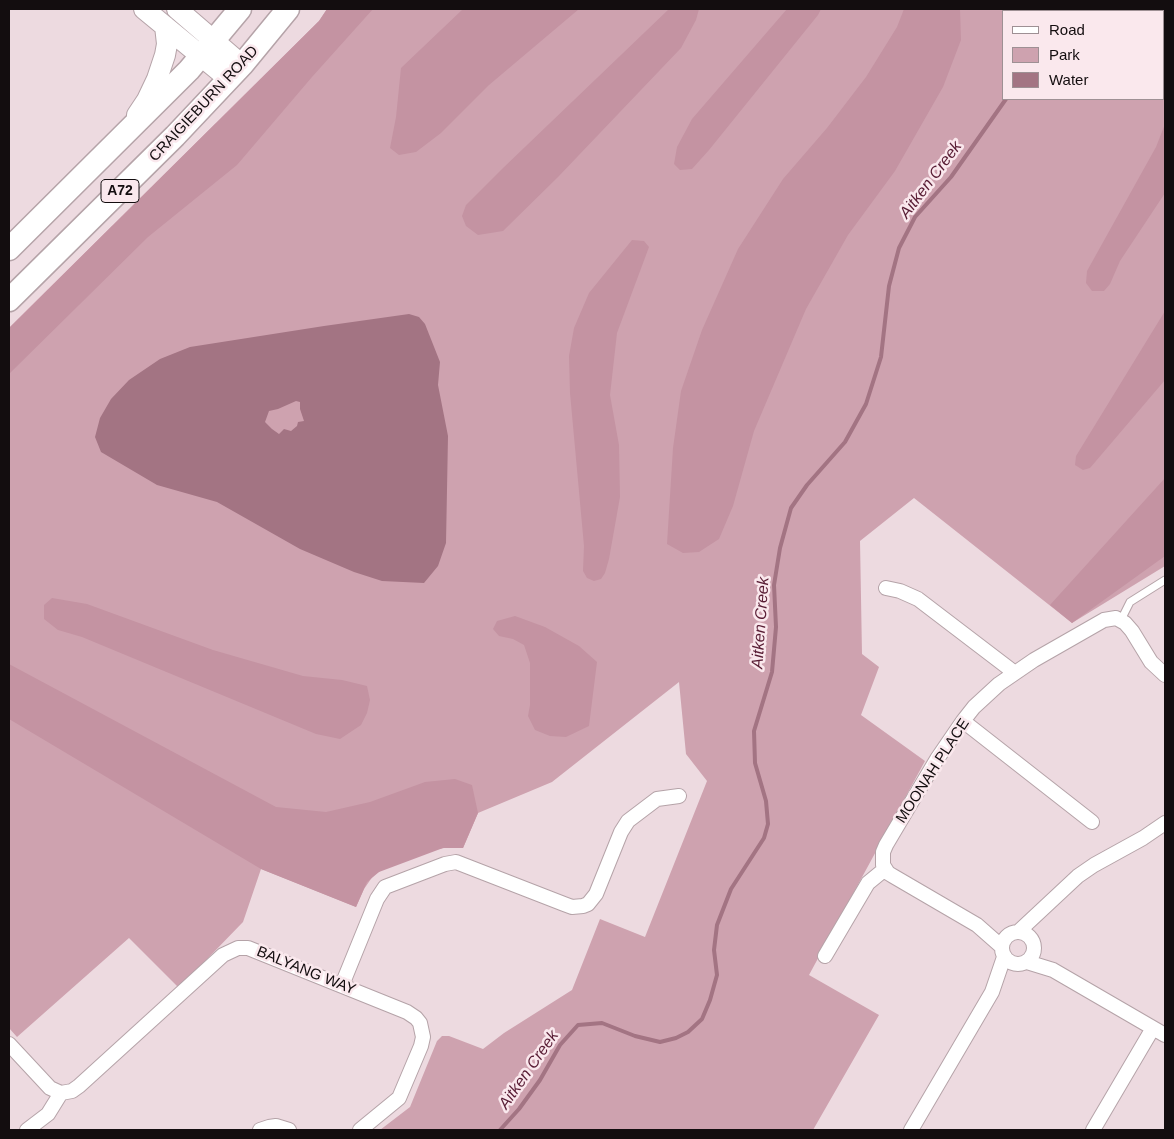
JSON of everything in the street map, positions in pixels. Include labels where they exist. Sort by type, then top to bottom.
[{"type":"main road","name":"A72","points":[[9,249],[123,137],[208,48],[240,9]]},
{"type":"main road","name":"CRAIGIEBURN ROAD","points":[[9,300],[175,136],[236,72],[288,9]]},
{"type":"street","points":[[144,9],[166,26],[208,48]]},
{"type":"street","points":[[177,9],[208,48],[236,72]]},
{"type":"street","points":[[123,137],[147,100],[157,80],[167,44],[166,26]]},
{"type":"street","points":[[886,588],[900,591],[918,599],[1015,673]]},
{"type":"street","name":"MOONAH PLACE","points":[[885,869],[882,859],[886,845],[937,759],[963,721],[986,696],[1015,673],[1104,620],[1110,618],[1121,620]]},
{"type":"street","points":[[1121,620],[1132,631],[1151,662],[1165,675]]},
{"type":"street","points":[[963,721],[1092,822]]},
{"type":"street","points":[[342,986],[377,898],[385,887],[445,864],[456,862],[572,907],[584,906],[596,894],[621,832],[628,821],[657,799],[679,796]]},
{"type":"street","points":[[911,1130],[992,992],[1003,952],[1003,942],[1046,907],[1078,876],[1164,827]]},
{"type":"street","points":[[825,956],[868,884],[885,869],[893,876],[977,925],[1003,952],[1007,961],[1053,970],[1165,1035]]},
{"type":"street","points":[[992,992],[1033,954],[1033,945],[1046,907]]},
{"type":"street","points":[[977,925],[1026,935],[1053,970]]},
{"type":"street","name":"BALYANG WAY","points":[[56,1090],[67,1093],[79,1086],[230,950],[248,948],[412,1014],[416,1018],[422,1030],[421,1046],[399,1098],[360,1130]]},
{"type":"street","points":[[1092,1130],[1153,1028]]},
{"type":"street","points":[[9,1044],[56,1090],[48,1114],[27,1130]]},
{"type":"street","points":[[260,1130],[269,1126],[276,1126],[288,1130]]},
{"type":"lane","points":[[1121,620],[1130,602],[1165,580]]},
{"type":"green space","points":[[327,9],[1165,9],[1165,566],[1072,623],[914,498],[860,541],[862,654],[879,667],[861,715],[925,761],[809,975],[879,1015],[813,1130],[380,1130],[410,1107],[437,1041],[442,1036],[449,1036],[483,1049],[504,1033],[572,990],[600,919],[645,937],[707,781],[686,754],[679,682],[552,782],[478,813],[463,848],[449,847],[434,850],[383,869],[373,876],[364,889],[356,907],[261,869],[243,922],[179,988],[129,938],[17,1037],[9,1028],[9,328],[319,21]]},
{"type":"shaded area","points":[[327,9],[373,9],[237,165],[148,237],[9,374],[9,328],[319,21]]},
{"type":"shaded area","points":[[463,9],[579,9],[489,85],[441,133],[416,152],[399,155],[390,148],[396,117],[401,68]]},
{"type":"shaded area","points":[[669,9],[699,9],[696,20],[681,48],[558,177],[503,231],[478,235],[466,226],[462,216],[466,205]]},
{"type":"shaded area","points":[[787,9],[821,9],[709,150],[692,169],[680,170],[674,164],[677,147],[692,119]]},
{"type":"shaded area","points":[[904,9],[960,9],[961,40],[943,87],[895,171],[848,235],[806,309],[754,431],[733,506],[719,539],[699,552],[683,553],[667,544],[673,448],[681,391],[702,330],[738,249],[783,179],[827,128],[866,77],[897,27]]},
{"type":"shaded area","points":[[1165,124],[1165,193],[1120,261],[1110,284],[1104,291],[1092,291],[1086,283],[1087,271],[1156,147]]},
{"type":"shaded area","points":[[632,240],[644,241],[649,247],[617,333],[610,395],[619,445],[620,497],[605,573],[601,579],[594,581],[587,578],[583,571],[584,546],[570,393],[569,356],[574,328],[589,293]]},
{"type":"shaded area","points":[[1165,311],[1165,380],[1090,468],[1083,470],[1075,465],[1076,456]]},
{"type":"shaded area","points":[[1165,478],[1165,556],[1072,623],[1050,605]]},
{"type":"shaded area","points":[[52,598],[87,604],[213,650],[303,676],[342,680],[367,686],[370,700],[367,713],[361,725],[340,739],[316,734],[82,637],[58,630],[44,619],[44,605]]},
{"type":"shaded area","points":[[515,616],[545,627],[579,646],[597,662],[589,726],[566,737],[550,736],[535,730],[528,716],[530,705],[530,663],[524,645],[513,639],[499,636],[493,629],[497,621]]},
{"type":"shaded area","points":[[9,664],[276,807],[326,812],[370,802],[425,782],[455,779],[472,785],[478,813],[463,848],[443,848],[379,872],[367,882],[356,907],[261,869],[9,719]]},
{"type":"water","points":[[409,314],[419,317],[425,324],[440,362],[438,385],[448,436],[446,543],[438,566],[424,583],[382,581],[354,572],[300,549],[217,502],[157,485],[101,452],[95,437],[100,418],[111,399],[129,380],[160,359],[190,347]],"holes":[[[296,401],[300,402],[304,421],[298,422],[297,426],[291,431],[284,429],[279,434],[265,422],[269,411]]]},
{"type":"waterway","name":"Aitken Creek","points":[[500,1130],[519,1109],[540,1080],[560,1045],[578,1025],[602,1023],[635,1036],[660,1042],[676,1038],[688,1032],[702,1019],[717,975],[714,950],[717,925],[731,889],[764,838],[768,824],[766,801],[755,763],[754,731],[772,672],[776,627],[774,585],[780,548],[791,508],[807,485],[845,442],[866,404],[881,357],[889,286],[899,248],[915,217],[951,177],[1005,100]]}]
